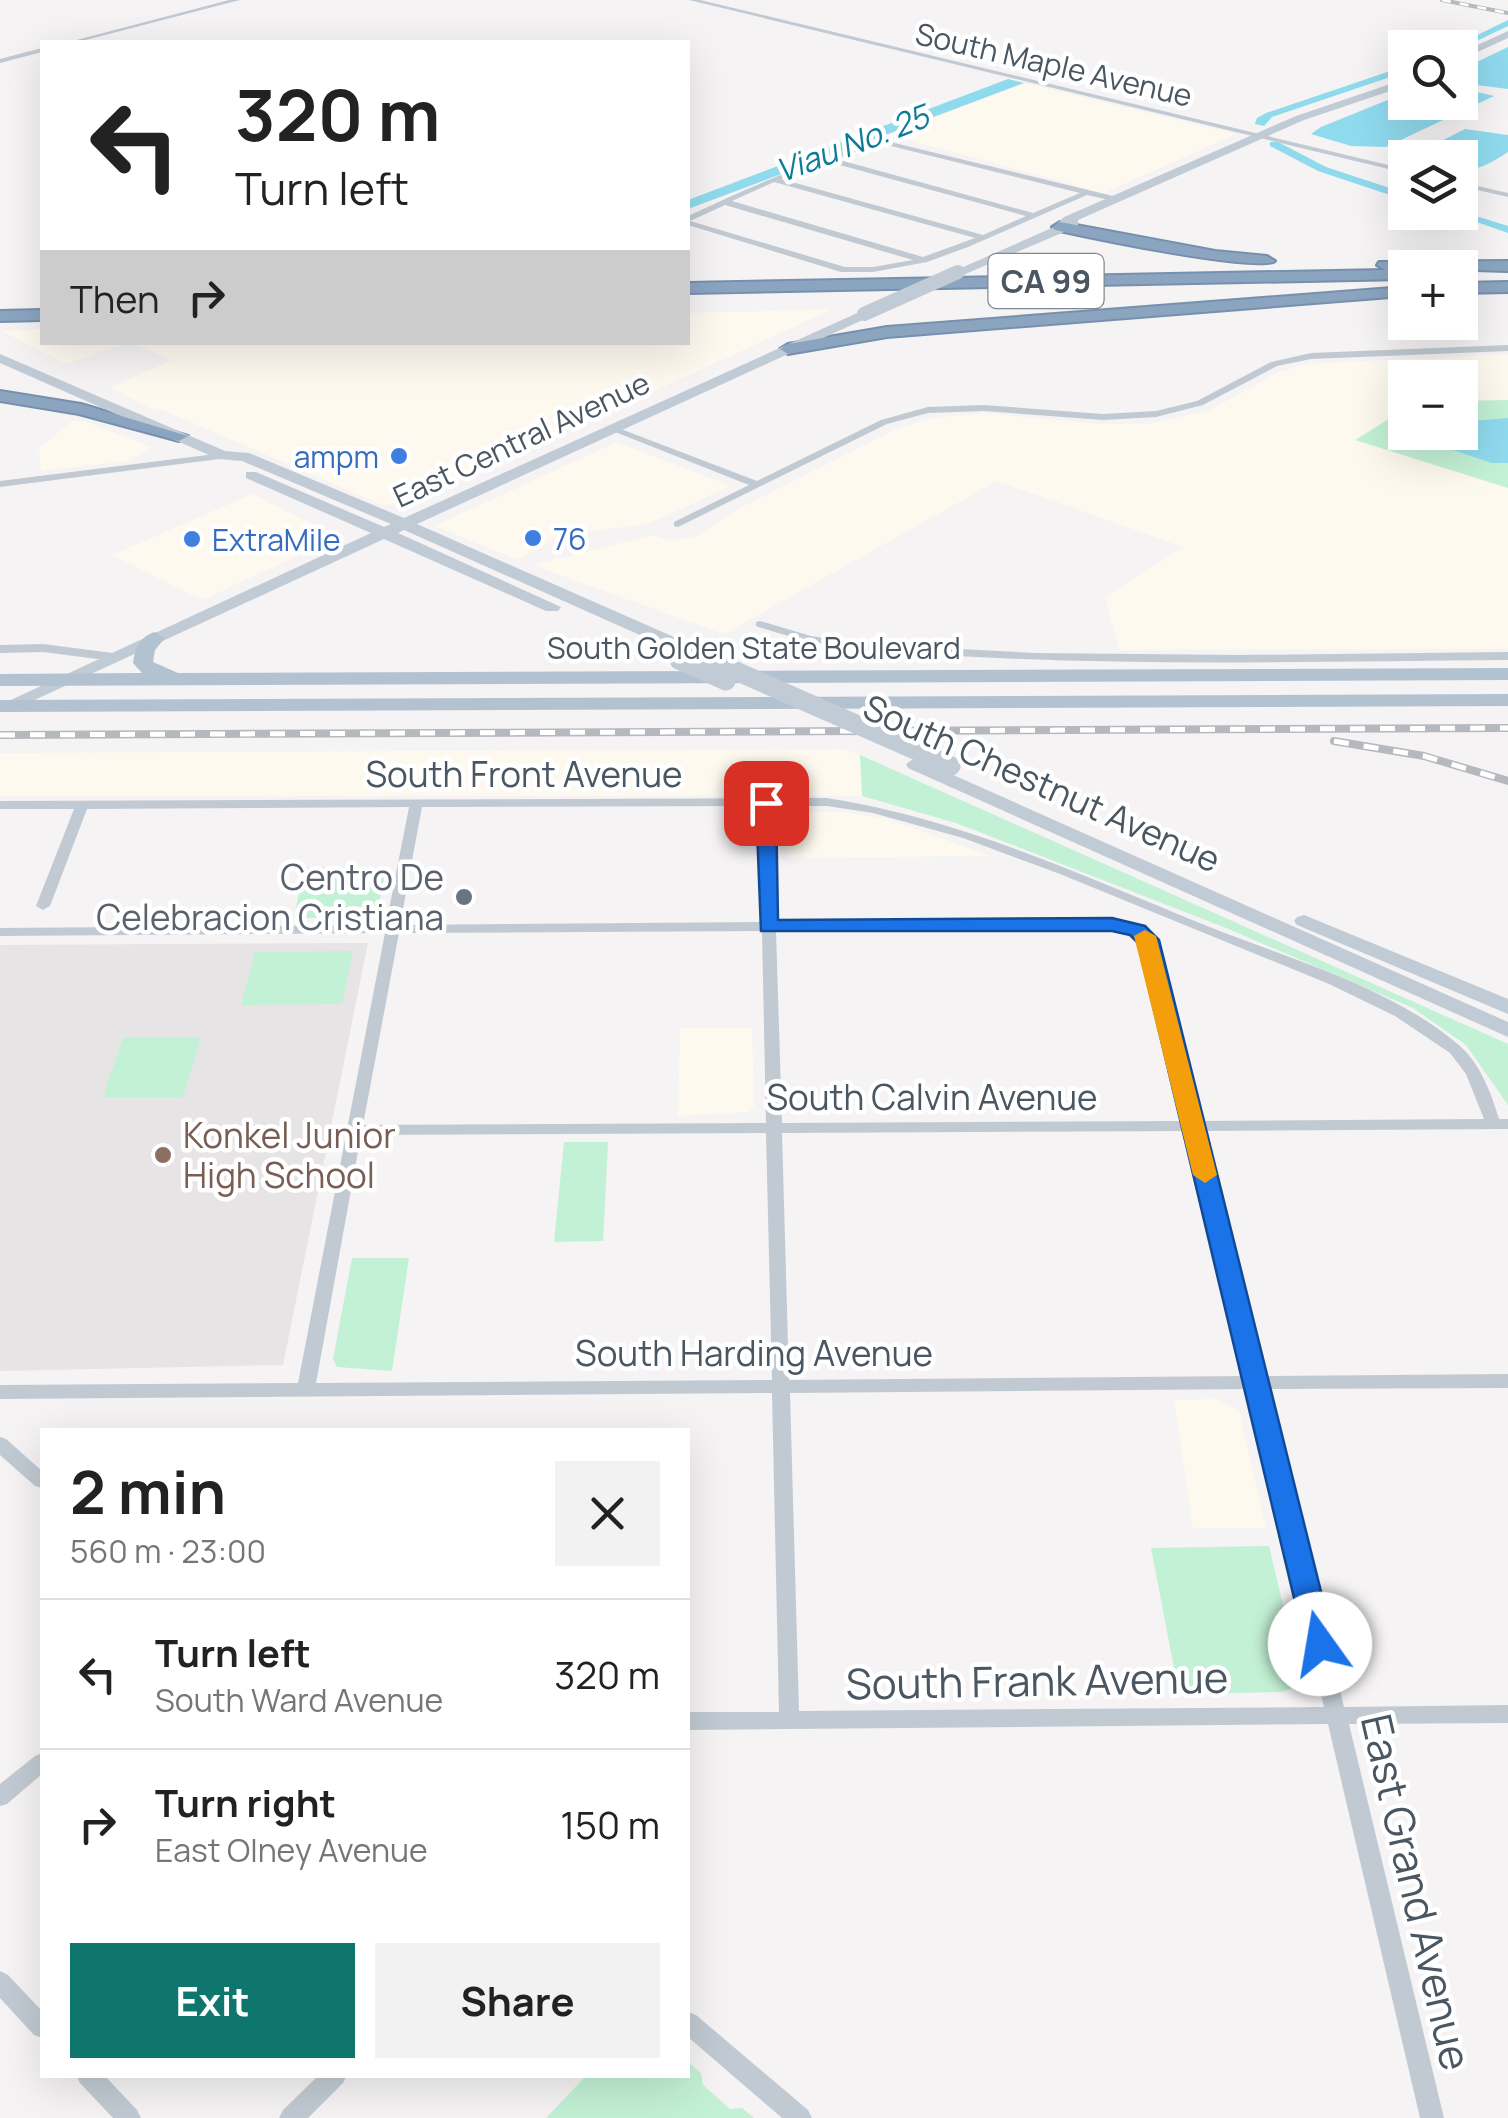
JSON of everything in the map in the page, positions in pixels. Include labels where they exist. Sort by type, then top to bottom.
[{"type":"highway","points":[[1093,215],[1093,226],[1106,233]]},
{"type":"highway","points":[[1060,227],[1216,256],[1302,264],[1508,269]]},
{"type":"highway","points":[[1478,272],[1508,269]]},
{"type":"highway","name":"CA 99","points":[[690,288],[1388,274]]},
{"type":"highway","points":[[1478,288],[1508,288]]},
{"type":"highway","name":"CA 99","points":[[690,303],[1388,290]]},
{"type":"highway","points":[[788,349],[887,332],[1388,291]]},
{"type":"highway","points":[[0,302],[40,301]]},
{"type":"highway","points":[[0,316],[40,315]]},
{"type":"highway","points":[[858,317],[856,327],[887,332]]},
{"type":"highway","points":[[0,394],[34,385],[42,377]]},
{"type":"highway","points":[[0,394],[82,408],[179,436]]},
{"type":"main road","points":[[1478,48],[1508,34]]},
{"type":"main road","name":"East Central Avenue","points":[[4,706],[1258,136],[1388,88]]},
{"type":"main road","name":"East Central Avenue","points":[[1060,227],[1093,215],[1118,200]]},
{"type":"main road","name":"South Chestnut Avenue","points":[[0,358],[223,456],[244,456],[1508,1007]]},
{"type":"main road","name":"South Chestnut Avenue","points":[[223,456],[225,464],[679,660],[1508,1030]]},
{"type":"main road","points":[[155,638],[145,649],[143,663],[150,670],[180,680]]},
{"type":"main road","name":"South Golden State Boulevard","points":[[0,680],[1508,674]]},
{"type":"main road","name":"South Golden State Boulevard","points":[[4,706],[1508,700]]},
{"type":"street","points":[[80,40],[236,0]]},
{"type":"street","name":"South Maple Avenue","points":[[692,0],[1388,167]]},
{"type":"street","points":[[0,61],[40,51]]},
{"type":"street","points":[[690,220],[774,179],[870,143],[894,143],[1118,200]]},
{"type":"street","points":[[828,159],[1031,216]]},
{"type":"street","points":[[774,179],[980,236]]},
{"type":"street","points":[[1478,188],[1508,195]]},
{"type":"street","points":[[690,222],[844,270],[889,270],[924,260],[1088,193]]},
{"type":"street","points":[[722,202],[924,260]]},
{"type":"street","points":[[678,524],[884,422],[928,410],[984,408],[1103,417],[1156,414],[1200,403],[1274,364],[1311,356],[1508,348]]},
{"type":"street","points":[[610,428],[754,484]]},
{"type":"street","points":[[0,484],[223,456]]},
{"type":"street","points":[[760,624],[790,636],[842,646],[1062,659],[1508,656]]},
{"type":"street","points":[[5,649],[43,648],[114,658]]},
{"type":"street","points":[[766,803],[789,1720]]},
{"type":"street","points":[[306,1388],[416,804]]},
{"type":"street","name":"South Front Avenue","points":[[0,806],[860,806],[920,821],[1137,903],[1362,996],[1420,1026],[1457,1052],[1472,1071],[1500,1124]]},
{"type":"street","points":[[43,906],[81,806]]},
{"type":"street","name":"East Grand Avenue","points":[[768,926],[1112,924],[1137,930],[1148,940],[1432,2118]]},
{"type":"street","points":[[0,932],[768,926]]},
{"type":"street","name":"South Calvin Avenue","points":[[356,1130],[1500,1124]]},
{"type":"street","name":"South Harding Avenue","points":[[0,1392],[1508,1381]]},
{"type":"street","points":[[0,1444],[40,1479]]},
{"type":"street","name":"South Frank Avenue","points":[[690,1720],[1508,1714]]},
{"type":"street","points":[[0,1796],[40,1764]]},
{"type":"street","points":[[0,1982],[40,2024]]},
{"type":"street","points":[[690,2024],[800,2118]]},
{"type":"street","points":[[91,2078],[129,2118]]},
{"type":"street","points":[[291,2118],[332,2078]]},
{"type":"shaded area","points":[[1024,83],[1236,134],[1104,193],[890,135]]},
{"type":"shaded area","points":[[833,309],[408,504],[382,505],[158,408],[154,410],[110,387],[172,360],[136,345],[690,345],[690,313]]},
{"type":"shaded area","points":[[40,329],[40,345],[122,345],[66,364],[1,331]]},
{"type":"shaded area","points":[[1508,354],[1508,400],[1478,401],[1478,360],[1388,360],[1388,420],[1356,440],[1508,488],[1508,649],[1119,650],[1105,597],[1183,547],[997,481],[724,634],[532,565],[653,535],[669,540],[697,537],[734,511],[898,428],[932,418],[984,413],[1100,424],[1148,424],[1210,410],[1277,373],[1305,364]]},
{"type":"shaded area","points":[[73,420],[152,447],[128,461],[41,471],[39,448]]},
{"type":"shaded area","points":[[617,442],[731,486],[648,524],[560,535],[518,560],[434,526]]},
{"type":"shaded area","points":[[252,494],[339,537],[202,600],[112,555]]},
{"type":"shaded area","points":[[846,749],[860,755],[862,796],[0,796],[0,753]]},
{"type":"shaded area","points":[[840,812],[884,818],[991,856],[788,858],[784,815]]},
{"type":"shaded area","name":"Konkel Junior High School","points":[[368,943],[283,1365],[0,1371],[0,945]]},
{"type":"shaded area","points":[[680,1028],[752,1028],[754,1106],[749,1112],[678,1116]]},
{"type":"shaded area","points":[[1217,1399],[1239,1411],[1266,1528],[1193,1528],[1174,1400]]},
{"type":"green space","points":[[1508,400],[1508,488],[1355,440],[1388,420],[1388,450],[1478,450],[1478,401]]},
{"type":"green space","points":[[860,755],[1508,1044],[1508,1105],[1466,1045],[1413,1008],[1226,928],[956,823],[862,796]]},
{"type":"green space","points":[[304,867],[386,867],[378,910],[366,917],[294,918]]},
{"type":"green space","points":[[353,951],[342,1004],[241,1005],[255,952]]},
{"type":"green space","points":[[201,1037],[183,1097],[103,1097],[123,1038]]},
{"type":"green space","points":[[564,1142],[608,1142],[603,1241],[554,1242]]},
{"type":"green space","points":[[352,1258],[409,1258],[392,1371],[337,1367],[333,1359]]},
{"type":"green space","points":[[1269,1546],[1300,1677],[1295,1687],[1282,1692],[1179,1694],[1151,1548]]},
{"type":"green space","points":[[690,2064],[701,2073],[703,2085],[730,2109],[742,2108],[754,2118],[546,2118],[584,2078],[690,2078]]},
{"type":"water","points":[[1508,47],[1508,89],[1478,85],[1478,61]]},
{"type":"water","name":"Viau No. 25","points":[[1008,79],[1024,83],[690,208],[690,199]]},
{"type":"water","points":[[1478,92],[1494,96],[1478,104]]},
{"type":"water","points":[[1388,100],[1388,120],[1443,120],[1401,140],[1388,140],[1386,147],[1351,146],[1311,134]]},
{"type":"water","points":[[1465,129],[1508,135],[1508,152],[1478,167],[1478,140],[1443,140]]},
{"type":"water","points":[[1508,418],[1508,463],[1492,463],[1453,450],[1478,450],[1478,420]]},
{"type":"waterway","points":[[1478,37],[1508,23]]},
{"type":"waterway","points":[[1260,124],[1269,115],[1388,75]]},
{"type":"waterway","points":[[1274,144],[1322,169],[1388,191]]},
{"type":"waterway","points":[[1478,220],[1508,230]]},
{"type":"railway","points":[[1442,0],[1508,13]]},
{"type":"railway","points":[[0,735],[1508,728]]},
{"type":"railway","points":[[1334,741],[1424,756],[1508,781]]},
{"type":"slow traffic","points":[[1145,936],[1205,1175]]},
{"type":"place","name":"ampm","points":[[399,456]]},
{"type":"place","name":"76","points":[[533,538]]},
{"type":"place","name":"ExtraMile","points":[[192,539]]},
{"type":"place","name":"Centro De Celebracion Cristiana","points":[[464,897]]},
{"type":"place","name":"Konkel Junior High School","points":[[163,1155]]},
{"type":"route","points":[[766,803],[768,926],[1112,924],[1137,930],[1148,940],[1320,1644]]}]
